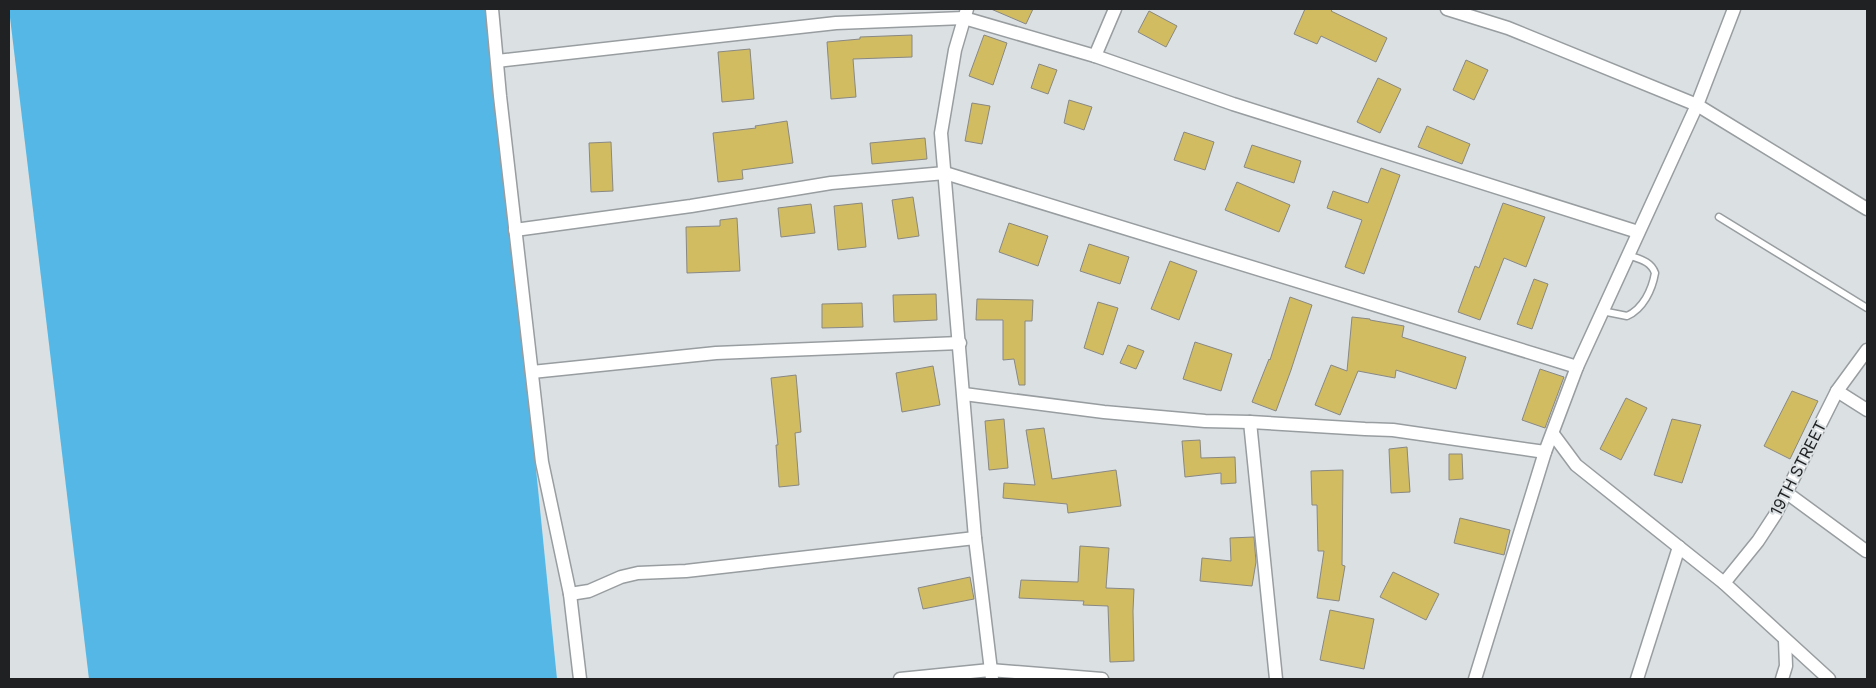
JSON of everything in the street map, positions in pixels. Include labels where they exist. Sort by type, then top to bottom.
[{"type":"street","points":[[492,9],[542,462],[570,594],[580,679]]},
{"type":"street","points":[[1095,56],[1115,9]]},
{"type":"street","points":[[1447,9],[1508,28],[1697,105],[1867,209]]},
{"type":"street","points":[[1475,679],[1545,452],[1577,367],[1627,254],[1697,105],[1734,9]]},
{"type":"street","points":[[497,61],[836,23],[966,13],[1233,104],[1638,232]]},
{"type":"street","points":[[966,13],[955,50],[941,134],[975,538],[991,674]]},
{"type":"street","points":[[515,230],[690,206],[831,183],[944,173],[1577,367]]},
{"type":"street","points":[[532,372],[716,354],[960,343]]},
{"type":"street","name":"19TH STREET","points":[[1724,583],[1758,541],[1787,493],[1838,391],[1867,350]]},
{"type":"street","points":[[1838,391],[1867,410]]},
{"type":"street","points":[[964,394],[1104,412],[1205,421],[1393,430],[1545,452]]},
{"type":"street","points":[[1250,422],[1276,679]]},
{"type":"street","points":[[1553,434],[1576,465],[1724,583],[1829,679]]},
{"type":"street","points":[[1787,493],[1866,551]]},
{"type":"street","points":[[570,594],[589,591],[621,577],[638,573],[686,571],[975,538]]},
{"type":"street","points":[[1637,679],[1679,547]]},
{"type":"street","points":[[1782,679],[1786,666],[1785,640]]},
{"type":"street","points":[[900,679],[991,674],[1102,679]]},
{"type":"lane","points":[[1719,217],[1867,308]]},
{"type":"lane","points":[[1602,311],[1622,316],[1632,314],[1643,304],[1655,273],[1653,267],[1645,261],[1627,254]]},
{"type":"shaded area","points":[[9,9],[490,9],[557,679],[89,679]]},
{"type":"building","points":[[991,9],[1033,9],[1026,24]]},
{"type":"building","points":[[1305,9],[1333,9],[1331,11],[1387,38],[1376,62],[1321,36],[1317,44],[1294,34]]},
{"type":"building","points":[[1149,11],[1177,26],[1166,47],[1138,32]]},
{"type":"building","points":[[912,35],[912,57],[853,59],[856,97],[831,99],[827,42],[860,39],[860,37]]},
{"type":"building","points":[[984,35],[1007,43],[993,85],[969,76]]},
{"type":"building","points":[[750,49],[754,99],[722,102],[718,52]]},
{"type":"building","points":[[1466,60],[1488,70],[1474,100],[1453,90]]},
{"type":"building","points":[[1039,64],[1057,70],[1048,94],[1031,88]]},
{"type":"building","points":[[1378,78],[1401,89],[1380,133],[1357,122]]},
{"type":"building","points":[[1069,100],[1092,107],[1084,130],[1064,123]]},
{"type":"building","points":[[972,103],[990,106],[982,144],[965,141]]},
{"type":"building","points":[[787,121],[793,163],[742,170],[743,179],[718,182],[713,133],[756,128],[755,126]]},
{"type":"building","points":[[1427,126],[1470,144],[1462,164],[1418,147]]},
{"type":"building","points":[[1184,132],[1214,142],[1205,170],[1174,160]]},
{"type":"building","points":[[925,138],[927,159],[872,164],[870,143]]},
{"type":"building","points":[[611,142],[613,191],[591,192],[589,143]]},
{"type":"building","points":[[1252,145],[1301,161],[1294,183],[1244,167]]},
{"type":"building","points":[[1381,168],[1400,175],[1364,274],[1345,267],[1362,220],[1327,208],[1333,191],[1368,203]]},
{"type":"building","points":[[1237,182],[1290,205],[1279,232],[1225,210]]},
{"type":"building","points":[[913,197],[919,236],[898,239],[892,200]]},
{"type":"building","points":[[862,203],[866,247],[838,250],[834,206]]},
{"type":"building","points":[[1503,203],[1545,217],[1526,267],[1504,258],[1480,320],[1458,312],[1475,266],[1479,268]]},
{"type":"building","points":[[811,204],[815,233],[781,237],[778,208]]},
{"type":"building","points":[[737,218],[740,271],[687,273],[686,227],[720,226],[720,220]]},
{"type":"building","points":[[1009,223],[1048,236],[1038,266],[999,252]]},
{"type":"building","points":[[1089,244],[1129,257],[1120,284],[1080,271]]},
{"type":"building","points":[[1170,261],[1197,271],[1179,320],[1151,309]]},
{"type":"building","points":[[1534,279],[1548,284],[1532,329],[1517,324]]},
{"type":"building","points":[[936,294],[937,320],[894,322],[893,295]]},
{"type":"building","points":[[1290,297],[1312,305],[1276,411],[1252,402],[1270,360]]},
{"type":"building","points":[[977,299],[1033,300],[1032,321],[1025,321],[1025,385],[1019,385],[1014,359],[1003,360],[1003,320],[976,320]]},
{"type":"building","points":[[1098,302],[1118,308],[1103,355],[1084,348]]},
{"type":"building","points":[[862,303],[863,327],[822,328],[822,304]]},
{"type":"building","points":[[1352,317],[1404,326],[1402,337],[1466,357],[1456,389],[1396,370],[1395,378],[1358,371],[1340,415],[1315,405],[1331,365],[1347,371]]},
{"type":"building","points":[[1195,342],[1232,354],[1221,391],[1183,379]]},
{"type":"building","points":[[1128,345],[1144,351],[1136,369],[1120,363]]},
{"type":"building","points":[[933,366],[940,405],[902,412],[896,373]]},
{"type":"building","points":[[1540,369],[1564,377],[1545,428],[1522,420]]},
{"type":"building","points":[[796,375],[801,432],[795,433],[799,485],[779,487],[776,445],[778,445],[771,378]]},
{"type":"building","points":[[1792,391],[1818,401],[1790,459],[1764,446]]},
{"type":"building","points":[[1626,398],[1647,408],[1621,460],[1600,449]]},
{"type":"building","points":[[1004,419],[1008,468],[989,470],[985,421]]},
{"type":"building","points":[[1672,419],[1701,425],[1682,483],[1654,475]]},
{"type":"building","points":[[1044,428],[1052,479],[1116,470],[1121,506],[1068,513],[1067,504],[1003,498],[1004,483],[1035,485],[1026,430]]},
{"type":"building","points":[[1200,440],[1201,458],[1235,457],[1236,483],[1221,484],[1221,473],[1185,477],[1182,441]]},
{"type":"building","points":[[1407,447],[1410,492],[1391,493],[1389,449]]},
{"type":"building","points":[[1449,454],[1462,454],[1463,479],[1449,480]]},
{"type":"building","points":[[1343,470],[1342,565],[1345,566],[1339,601],[1317,598],[1324,551],[1318,551],[1317,505],[1312,505],[1311,471]]},
{"type":"building","points":[[1460,518],[1510,530],[1504,555],[1454,543]]},
{"type":"building","points":[[1254,537],[1256,562],[1252,586],[1200,581],[1202,558],[1231,561],[1230,538]]},
{"type":"building","points":[[1080,546],[1109,548],[1106,588],[1134,589],[1134,661],[1110,662],[1108,606],[1083,605],[1084,601],[1019,598],[1021,580],[1078,582]]},
{"type":"building","points":[[1393,572],[1439,594],[1426,620],[1380,597]]},
{"type":"building","points":[[970,577],[974,599],[923,609],[918,588]]},
{"type":"building","points":[[1330,610],[1374,619],[1364,669],[1320,660]]}]
